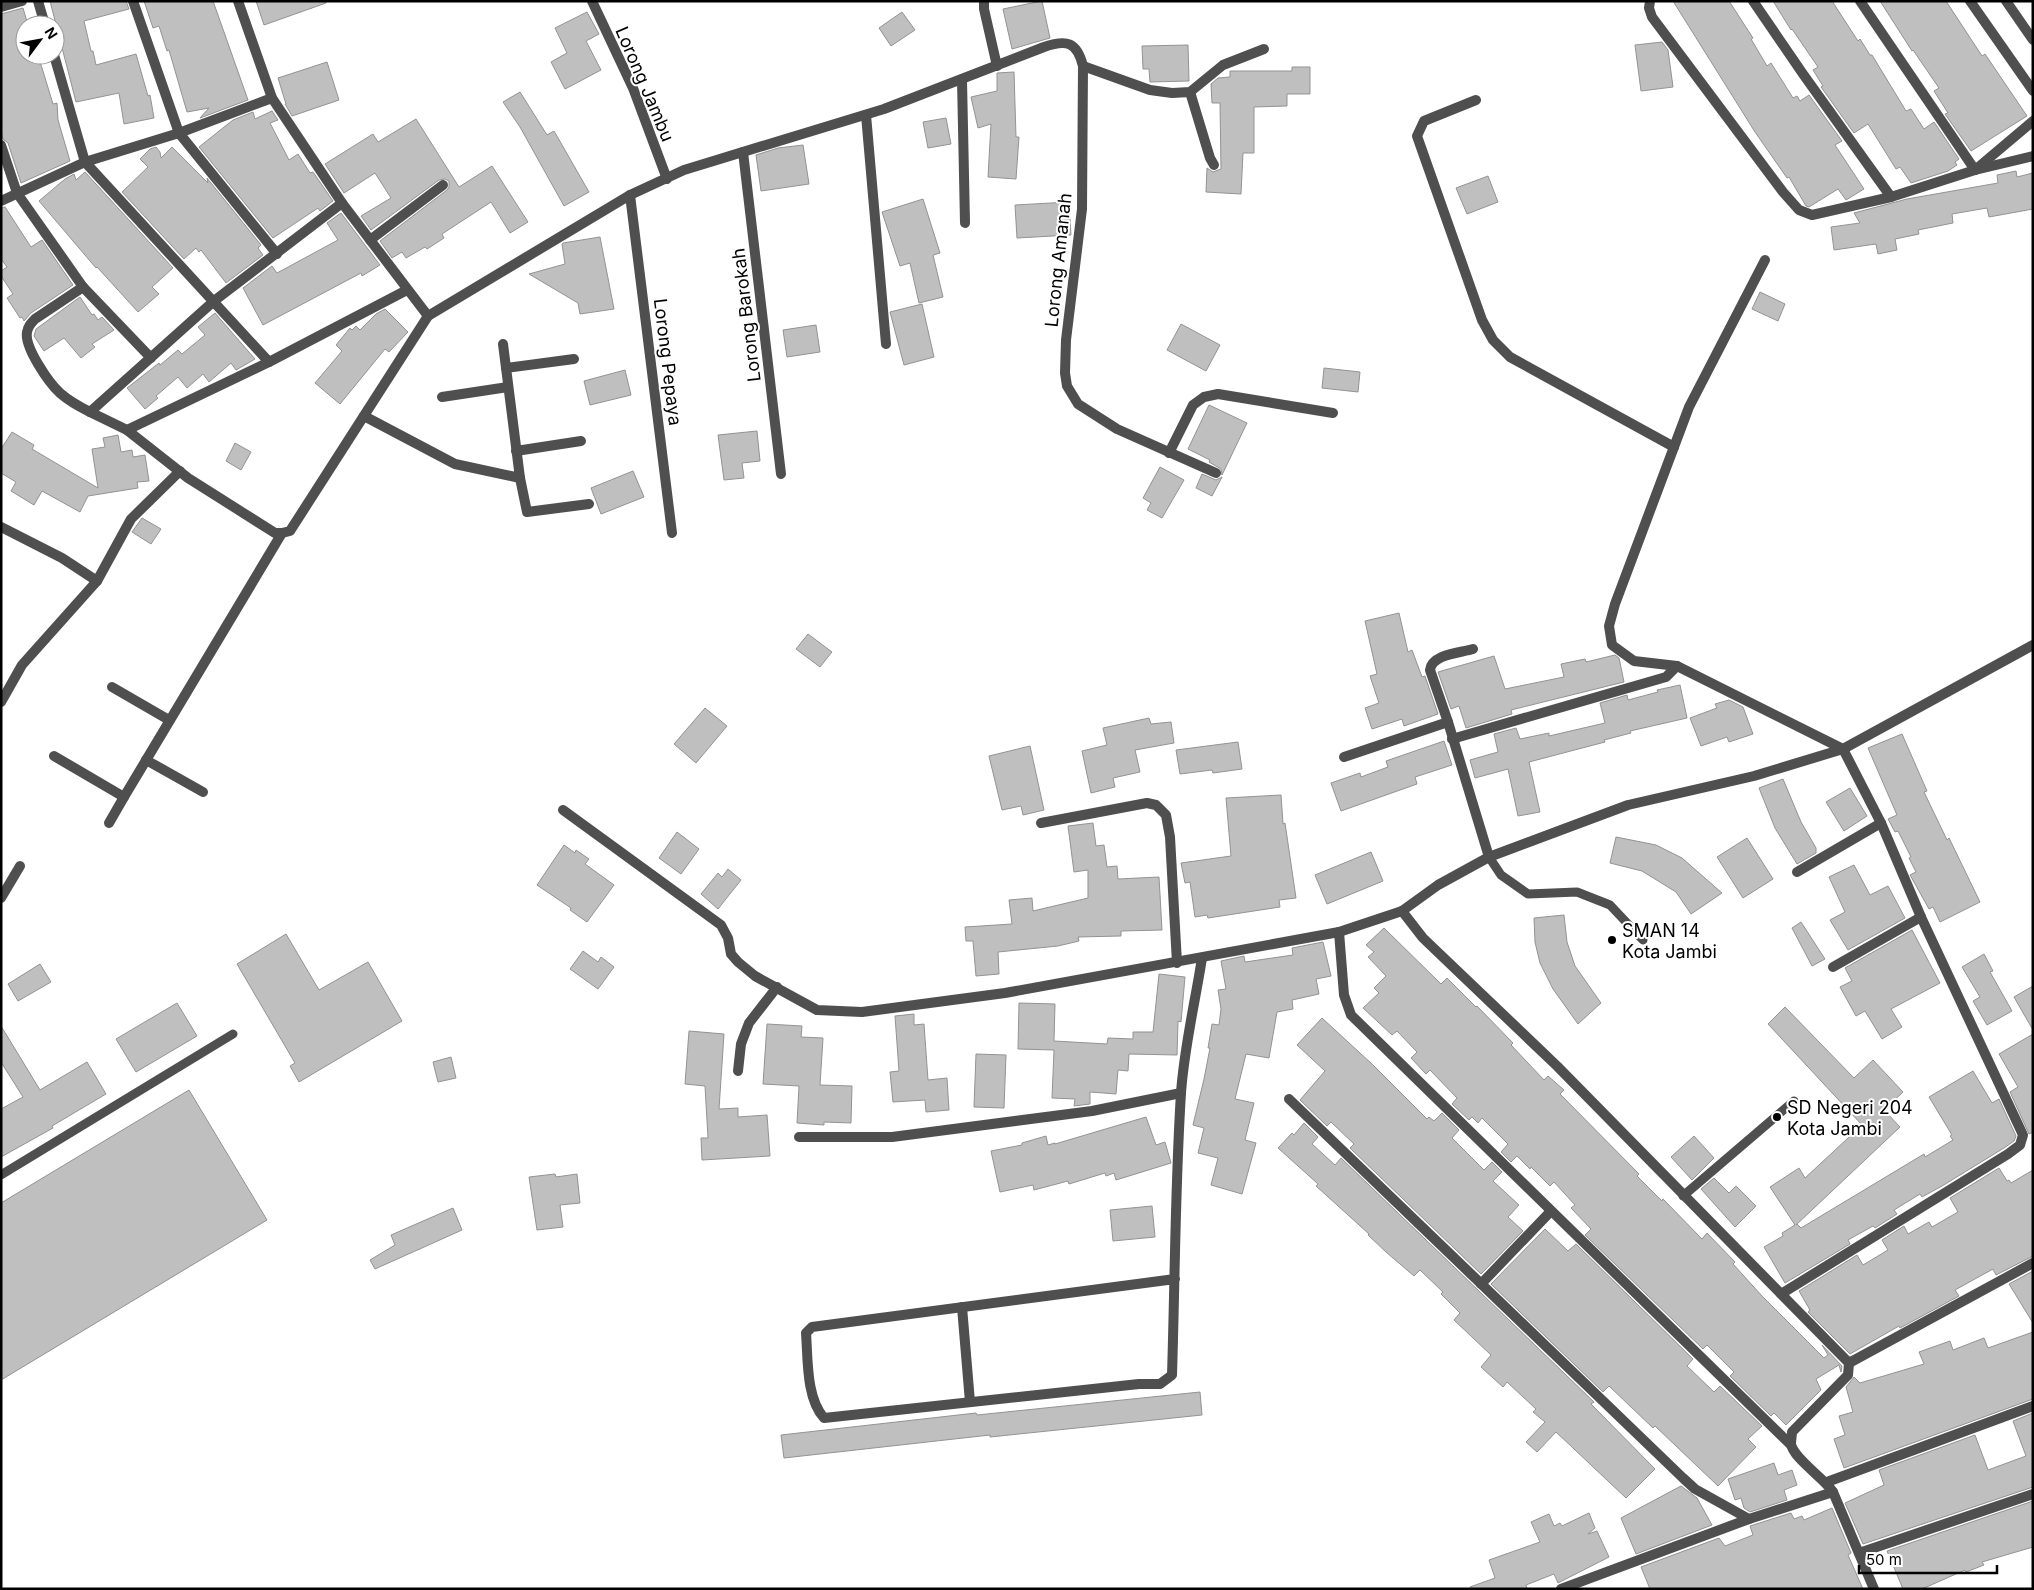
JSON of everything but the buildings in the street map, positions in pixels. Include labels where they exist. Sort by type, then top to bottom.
[{"type":"street","points":[[1,7],[22,1]]},
{"type":"street","points":[[38,1],[42,15]]},
{"type":"street","points":[[133,1],[179,133],[277,254]]},
{"type":"street","points":[[238,1],[272,98],[342,203],[428,316]]},
{"type":"street","name":"Lorong Jambu","points":[[592,1],[633,88],[667,179]]},
{"type":"street","points":[[984,1],[984,9],[997,66]]},
{"type":"street","points":[[1650,1],[1652,17],[1783,192],[1799,210],[1812,215],[1891,196],[1976,170],[2033,156]]},
{"type":"street","points":[[1753,1],[1891,196]]},
{"type":"street","points":[[1860,1],[1976,170]]},
{"type":"street","points":[[1970,1],[2033,91]]},
{"type":"street","points":[[2006,1],[2033,40]]},
{"type":"street","points":[[83,287],[35,319],[26,334],[45,374],[59,392],[68,400],[127,430],[188,478],[275,533],[282,534],[290,531],[428,316],[630,194],[684,170],[866,115],[1057,43],[1069,44],[1079,52],[1083,66],[1150,90],[1172,93],[1190,92],[1223,65],[1264,50]]},
{"type":"street","points":[[57,65],[86,162],[270,362]]},
{"type":"street","name":"Lorong Amanah","points":[[1083,66],[1082,209],[1066,340],[1065,373],[1067,386],[1078,404],[1118,429],[1216,473]]},
{"type":"street","points":[[962,80],[965,222]]},
{"type":"street","points":[[1190,92],[1210,158],[1214,164]]},
{"type":"street","points":[[1,202],[86,162],[179,133],[272,98]]},
{"type":"street","points":[[1476,100],[1424,121],[1417,136],[1482,320],[1493,340],[1510,356],[1674,447]]},
{"type":"street","points":[[866,115],[886,344]]},
{"type":"street","points":[[1976,170],[2033,121]]},
{"type":"street","points":[[1,145],[18,193],[83,287],[152,358]]},
{"type":"street","name":"Lorong Barokah","points":[[744,152],[781,474]]},
{"type":"street","points":[[370,240],[444,185]]},
{"type":"street","name":"Lorong Pepaya","points":[[630,194],[672,533]]},
{"type":"street","points":[[90,412],[214,301],[342,203]]},
{"type":"street","points":[[1765,260],[1689,406],[1615,604],[1609,626],[1612,645],[1634,661],[1677,666],[1843,749],[1881,823],[1921,917],[2023,1135],[2020,1145],[1781,1294]]},
{"type":"street","points":[[127,430],[270,362],[407,290]]},
{"type":"street","points":[[504,344],[516,451],[527,512],[589,504]]},
{"type":"street","points":[[506,368],[574,359]]},
{"type":"street","points":[[442,397],[508,387]]},
{"type":"street","points":[[1169,453],[1193,405],[1204,397],[1218,394],[1332,413]]},
{"type":"street","points":[[364,416],[455,464],[520,478]]},
{"type":"street","points":[[516,451],[581,441]]},
{"type":"street","points":[[1,702],[22,665],[97,581],[131,519],[180,471]]},
{"type":"street","points":[[1,526],[62,558],[97,581]]},
{"type":"street","points":[[110,823],[169,720],[282,534]]},
{"type":"street","points":[[563,810],[721,925],[728,938],[732,954],[738,962],[755,976],[818,1010],[862,1012],[1005,993],[1339,932],[1402,910],[1438,885],[1489,857],[1628,805],[1754,776],[1843,749],[2033,645]]},
{"type":"street","points":[[1473,649],[1435,660],[1430,665],[1430,670],[1448,722],[1489,857]]},
{"type":"street","points":[[1452,739],[1661,678],[1670,675],[1677,666]]},
{"type":"street","points":[[112,687],[169,720]]},
{"type":"street","points":[[1344,758],[1448,722]]},
{"type":"street","points":[[54,756],[124,798]]},
{"type":"street","points":[[146,760],[203,792]]},
{"type":"street","points":[[1041,822],[1147,803],[1156,805],[1166,815],[1170,837],[1177,963]]},
{"type":"street","points":[[1797,872],[1881,823]]},
{"type":"street","points":[[1,898],[20,866]]},
{"type":"street","points":[[1402,910],[1423,938],[1557,1066],[1849,1363],[1848,1375],[1792,1432],[1791,1445]]},
{"type":"street","points":[[1833,967],[1921,917]]},
{"type":"street","points":[[1339,932],[1344,995],[1351,1015],[1791,1445],[1796,1454],[1826,1482],[1833,1492],[1874,1589]]},
{"type":"street","points":[[1175,1279],[812,1327],[806,1333],[812,1398],[818,1411],[824,1418],[1139,1384],[1160,1384],[1172,1375],[1181,1093],[1184,1059],[1202,958]]},
{"type":"street","points":[[738,1072],[741,1044],[749,1023],[777,987]]},
{"type":"street","points":[[799,1137],[892,1137],[1092,1111],[1181,1093]]},
{"type":"street","points":[[1289,1099],[1695,1489],[1749,1519]]},
{"type":"street","points":[[1481,1284],[1551,1211]]},
{"type":"street","points":[[1849,1363],[2033,1262]]},
{"type":"street","points":[[962,1307],[970,1402]]},
{"type":"street","points":[[1826,1482],[2033,1406]]},
{"type":"street","points":[[1561,1589],[1749,1519],[1833,1492]]},
{"type":"street","points":[[1859,1553],[2033,1494]]},
{"type":"lane","points":[[1489,857],[1501,875],[1528,894],[1577,892],[1610,905],[1643,940]]},
{"type":"lane","points":[[1,1175],[233,1034]]},
{"type":"lane","points":[[1683,1196],[1794,1101]]},
{"type":"place","name":"SMAN 14 Kota Jambi","points":[[1612,940]]},
{"type":"place","name":"SD Negeri 204 Kota Jambi","points":[[1777,1117]]}]
